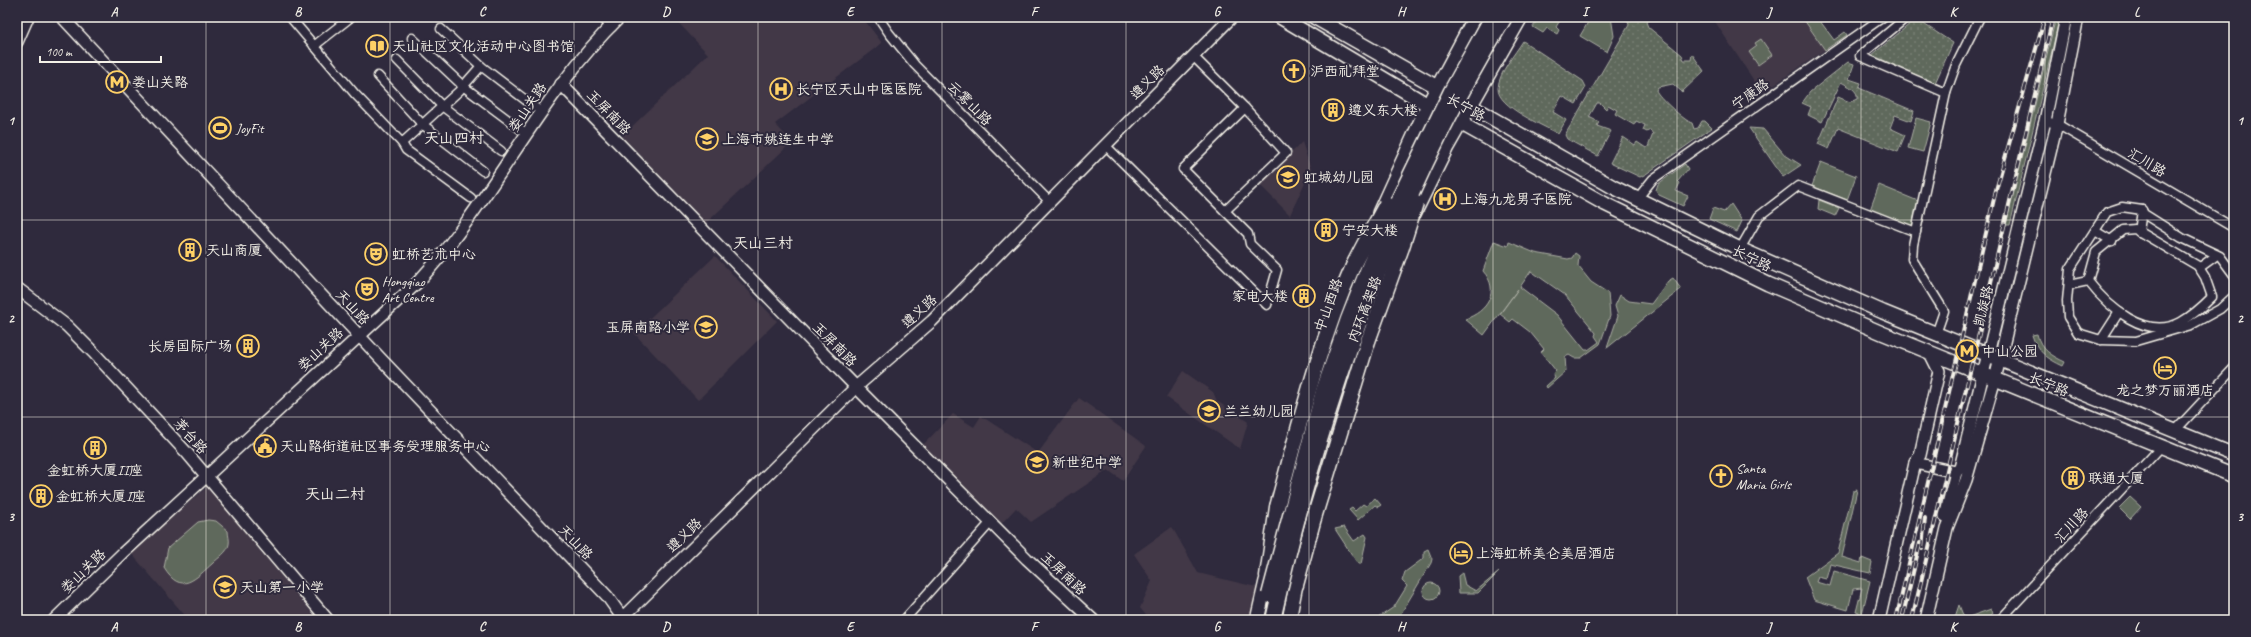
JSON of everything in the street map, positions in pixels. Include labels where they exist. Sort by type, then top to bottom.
[{"type":"highway","name":"内环高架路","points":[[1263,620],[1288,518],[1321,399],[1348,319],[1383,231],[1451,91],[1492,17]]},
{"type":"highway","name":"内环高架路","points":[[1273,620],[1334,394],[1358,322],[1392,236],[1460,96],[1505,17]]},
{"type":"highway","points":[[1267,576],[1277,507],[1306,401],[1326,337],[1353,266],[1410,159],[1451,91]]},
{"type":"highway","points":[[1296,585],[1314,518],[1368,341],[1402,247],[1424,171]]},
{"type":"main road","name":"长宁路","points":[[1280,17],[1460,123],[1605,204],[1768,284],[2160,448],[2234,476]]},
{"type":"main road","name":"长宁路","points":[[1314,17],[1437,88],[1637,199],[1740,249],[1936,334],[2000,359],[2174,432],[2234,455]]},
{"type":"main road","name":"中山西路","points":[[1257,620],[1301,440],[1339,319],[1386,194],[1428,104],[1475,17]]},
{"type":"main road","points":[[1289,620],[1307,520],[1354,356],[1407,229],[1469,106],[1521,17]]},
{"type":"street","points":[[17,42],[28,17]]},
{"type":"street","name":"天山路","points":[[62,17],[358,335],[607,596],[624,619]]},
{"type":"street","points":[[290,17],[355,94],[402,143],[406,150],[470,198]]},
{"type":"street","points":[[314,46],[351,17]]},
{"type":"street","name":"娄山关路","points":[[54,620],[123,553],[208,477],[358,335],[417,282],[440,257],[464,226],[561,84],[608,21],[620,17]]},
{"type":"street","name":"云雾山路","points":[[878,17],[889,34],[915,65],[1049,201]]},
{"type":"street","name":"遵义路","points":[[624,619],[856,387],[932,321],[1232,17]]},
{"type":"street","name":"宁康路","points":[[1637,199],[1653,179],[1883,17]]},
{"type":"street","points":[[1908,17],[1860,56],[1946,93]]},
{"type":"street","points":[[1936,334],[1944,312],[1912,259],[1916,232],[1946,93],[1956,65],[1980,17]]},
{"type":"street","name":"凯旋路","points":[[1920,620],[1956,472],[1960,468],[2045,121],[2066,17]]},
{"type":"street","name":"凯旋路","points":[[1926,620],[1947,528],[1966,480],[1995,379],[2057,124],[2078,17]]},
{"type":"street","name":"凯旋路","points":[[2059,111],[2070,79],[2084,17]]},
{"type":"street","points":[[441,29],[481,66],[536,108]]},
{"type":"street","points":[[412,38],[463,86],[527,134]]},
{"type":"street","points":[[1193,56],[1245,108],[1286,153],[1226,211]]},
{"type":"street","points":[[397,60],[442,106],[501,151]]},
{"type":"street","points":[[402,143],[463,86],[481,66]]},
{"type":"street","points":[[378,76],[422,124],[483,171]]},
{"type":"street","name":"玉屏南路","points":[[561,84],[856,387],[991,522],[1093,620]]},
{"type":"street","points":[[1105,145],[1267,305],[1277,270],[1250,244],[1248,234],[1183,169],[1245,108]]},
{"type":"street","name":"汇川路","points":[[2045,121],[2057,124],[2234,228]]},
{"type":"street","points":[[1740,249],[1759,216],[1798,186],[1916,232]]},
{"type":"street","points":[[2234,275],[2217,255],[2182,238],[2144,214],[2142,210],[2122,207],[2107,212],[2070,268],[2068,317],[2078,333],[2101,340],[2136,341],[2191,325],[2220,309],[2234,296]]},
{"type":"street","points":[[2139,232],[2142,210]]},
{"type":"street","points":[[2088,281],[2096,252],[2112,241],[2123,230],[2135,229],[2199,268],[2205,277],[2212,297],[2220,309]]},
{"type":"street","points":[[2095,231],[2112,241]]},
{"type":"street","points":[[2199,268],[2217,255]]},
{"type":"street","points":[[2069,285],[2088,281]]},
{"type":"street","points":[[2088,281],[2100,297],[2119,312],[2143,326],[2165,327],[2180,322],[2212,297]]},
{"type":"street","name":"茅台路","points":[[17,288],[67,326],[88,347],[208,477],[328,620]]},
{"type":"street","points":[[2101,340],[2119,312]]},
{"type":"street","points":[[1879,620],[1915,463],[1920,455],[1939,371],[1930,353]]},
{"type":"street","points":[[2174,432],[2234,368]]},
{"type":"street","name":"汇川路","points":[[2000,620],[2160,448]]},
{"type":"street","points":[[1915,463],[1956,472]]},
{"type":"street","points":[[904,620],[991,522]]},
{"type":"shaded area","points":[[673,17],[862,17],[882,43],[775,124],[792,142],[706,223],[622,136],[708,54]]},
{"type":"shaded area","points":[[1712,17],[1802,17],[1825,50],[1762,93]]},
{"type":"shaded area","name":"虹城幼儿园","points":[[1302,142],[1311,169],[1290,215],[1260,185]]},
{"type":"shaded area","name":"玉屏南路小学","points":[[715,256],[777,321],[698,400],[634,333]]},
{"type":"shaded area","name":"兰兰幼儿园","points":[[1183,371],[1213,392],[1217,401],[1248,422],[1240,449],[1166,397]]},
{"type":"shaded area","name":"新世纪中学","points":[[1079,398],[1146,446],[1123,481],[1108,470],[1031,522],[1016,508],[1000,525],[922,446],[953,414],[974,427],[981,416],[1038,453]]},
{"type":"shaded area","name":"天山第一小学","points":[[207,487],[318,620],[189,620],[131,553]]},
{"type":"shaded area","points":[[1172,527],[1198,573],[1256,587],[1250,620],[1150,620],[1140,608],[1152,581],[1134,554]]},
{"type":"green space","points":[[1539,17],[1562,17],[1556,27],[1559,30],[1557,34],[1547,28],[1543,33],[1533,27]]},
{"type":"green space","points":[[1591,17],[1611,17],[1614,36],[1607,52],[1580,36]]},
{"type":"green space","points":[[1627,17],[1657,17],[1649,19],[1646,22],[1648,27],[1682,55],[1684,60],[1691,60],[1692,54],[1704,71],[1682,92],[1673,84],[1658,87],[1656,90],[1661,98],[1692,123],[1694,129],[1698,128],[1702,121],[1705,121],[1712,128],[1640,177],[1610,163],[1623,137],[1635,145],[1637,142],[1646,148],[1648,147],[1653,134],[1650,130],[1647,132],[1643,130],[1645,125],[1636,121],[1634,125],[1615,114],[1617,110],[1608,105],[1606,109],[1600,103],[1597,103],[1589,117],[1599,122],[1597,126],[1611,131],[1598,156],[1567,139],[1565,135],[1629,25]]},
{"type":"green space","points":[[1802,17],[1817,17],[1834,40],[1845,32],[1847,35],[1825,50]]},
{"type":"green space","points":[[2056,17],[2060,17],[2010,225],[2006,225]]},
{"type":"green space","points":[[1916,19],[1953,43],[1935,83],[1872,55]]},
{"type":"green space","points":[[1761,39],[1772,55],[1758,65],[1749,52],[1757,46],[1755,43]]},
{"type":"green space","points":[[1523,41],[1583,81],[1586,87],[1576,104],[1562,96],[1553,112],[1566,120],[1558,134],[1513,109],[1500,95],[1498,88],[1501,76]]},
{"type":"green space","points":[[1848,62],[1854,64],[1849,79],[1861,83],[1859,88],[1914,111],[1911,121],[1895,115],[1890,128],[1905,135],[1898,152],[1838,128],[1829,149],[1818,144],[1838,97],[1850,102],[1857,99],[1856,93],[1841,82],[1822,122],[1808,115],[1811,107],[1802,103],[1810,92]]},
{"type":"green space","points":[[1916,118],[1931,122],[1923,152],[1908,148]]},
{"type":"green space","points":[[1749,128],[1763,129],[1785,155],[1801,165],[1783,177]]},
{"type":"green space","points":[[1821,162],[1856,176],[1847,200],[1812,186]]},
{"type":"green space","points":[[1685,164],[1688,169],[1678,181],[1680,183],[1676,191],[1688,196],[1683,206],[1659,195],[1656,190],[1658,184]]},
{"type":"green space","points":[[1879,185],[1918,201],[1912,226],[1870,210]]},
{"type":"green space","points":[[1819,200],[1839,208],[1835,216],[1818,209]]},
{"type":"green space","points":[[1731,204],[1742,221],[1737,232],[1709,219],[1713,208],[1724,212]]},
{"type":"green space","points":[[1494,241],[1508,246],[1509,242],[1535,253],[1568,259],[1572,258],[1575,253],[1579,256],[1578,266],[1591,282],[1608,293],[1610,316],[1600,344],[1581,358],[1574,358],[1569,355],[1565,357],[1566,371],[1547,388],[1546,386],[1555,378],[1553,374],[1556,371],[1541,352],[1544,349],[1530,332],[1513,319],[1510,322],[1500,314],[1518,289],[1484,335],[1465,319],[1480,311],[1489,300],[1491,286],[1483,271]],"holes":[[[1531,271],[1565,295],[1596,333],[1595,336],[1599,342],[1588,350],[1585,350],[1557,315],[1520,287]]]},
{"type":"green space","points":[[1673,278],[1681,289],[1607,348],[1618,316],[1615,306],[1620,295],[1629,301],[1651,304],[1668,281]]},
{"type":"green space","points":[[2037,334],[2041,344],[2047,351],[2065,362],[2063,366],[2048,358],[2040,350],[2032,335]]},
{"type":"green space","points":[[1857,490],[1842,557],[1861,563],[1862,558],[1872,562],[1870,573],[1830,564],[1826,579],[1818,577],[1816,582],[1830,586],[1834,571],[1870,581],[1862,614],[1856,612],[1862,588],[1853,589],[1848,610],[1814,600],[1805,577],[1838,553],[1853,491]]},
{"type":"green space","points":[[2130,497],[2141,507],[2130,519],[2119,508]]},
{"type":"green space","points":[[1375,498],[1381,505],[1378,507],[1375,505],[1358,520],[1349,510],[1352,508],[1355,511],[1363,504],[1366,506]]},
{"type":"green space","points":[[208,520],[216,521],[228,531],[229,541],[227,550],[194,579],[182,583],[176,581],[164,568],[168,548],[198,522]]},
{"type":"green space","points":[[1344,527],[1354,541],[1365,534],[1367,537],[1361,564],[1358,564],[1335,529]]},
{"type":"green space","points":[[1428,549],[1432,559],[1431,563],[1400,615],[1393,620],[1375,620],[1394,607],[1407,586],[1402,581],[1405,572],[1424,558],[1424,551]]},
{"type":"green space","points":[[1499,572],[1478,593],[1459,593],[1458,576],[1462,573],[1465,585],[1476,591]]},
{"type":"green space","points":[[1431,583],[1437,585],[1439,591],[1437,597],[1431,599],[1425,597],[1423,591],[1425,585]]},
{"type":"green space","points":[[1959,605],[1963,615],[1966,618],[1991,609],[1993,613],[1986,620],[1954,620]]},
{"type":"railway","points":[[1896,620],[1996,190],[2045,17]]},
{"type":"railway","points":[[1912,620],[2053,17]]},
{"type":"railway","points":[[1922,548],[1925,518]]},
{"type":"railway","points":[[1903,615],[1920,543]]},
{"type":"place","name":"天山社区文化活动中心图书馆","points":[[377,46]]},
{"type":"place","name":"沪西礼拜堂","points":[[1294,71]]},
{"type":"place","name":"娄山关路","points":[[117,82]]},
{"type":"place","name":"长宁区天山中医医院","points":[[781,89]]},
{"type":"place","name":"遵义东大楼","points":[[1333,110]]},
{"type":"place","name":"JoyFit","points":[[220,128]]},
{"type":"place","name":"上海市姚连生中学","points":[[707,139]]},
{"type":"place","name":"虹城幼儿园","points":[[1288,177]]},
{"type":"place","name":"上海九龙男子医院","points":[[1445,199]]},
{"type":"place","name":"宁安大楼","points":[[1326,230]]},
{"type":"place","name":"天山商厦","points":[[190,250]]},
{"type":"place","name":"虹桥艺术中心","points":[[376,254]]},
{"type":"place","name":"Hongqiao Art Centre","points":[[367,289]]},
{"type":"place","name":"家电大楼","points":[[1304,296]]},
{"type":"place","name":"玉屏南路小学","points":[[706,327]]},
{"type":"place","name":"长房国际广场","points":[[248,346]]},
{"type":"place","name":"中山公园","points":[[1967,351]]},
{"type":"place","name":"龙之梦万丽酒店","points":[[2165,368]]},
{"type":"place","name":"兰兰幼儿园","points":[[1209,411]]},
{"type":"place","name":"天山路街道社区事务受理服务中心","points":[[265,446]]},
{"type":"place","name":"金虹桥大厦II座","points":[[95,448]]},
{"type":"place","name":"新世纪中学","points":[[1037,462]]},
{"type":"place","name":"Santa Maria Girls","points":[[1721,476]]},
{"type":"place","name":"联通大厦","points":[[2073,478]]},
{"type":"place","name":"金虹桥大厦I座","points":[[41,496]]},
{"type":"place","name":"上海虹桥美仑美居酒店","points":[[1461,553]]},
{"type":"place","name":"天山第一小学","points":[[225,587]]},
{"type":"district","name":"天山四村","points":[[454,138]]},
{"type":"district","name":"天山三村","points":[[763,243]]},
{"type":"district","name":"天山二村","points":[[335,494]]}]
